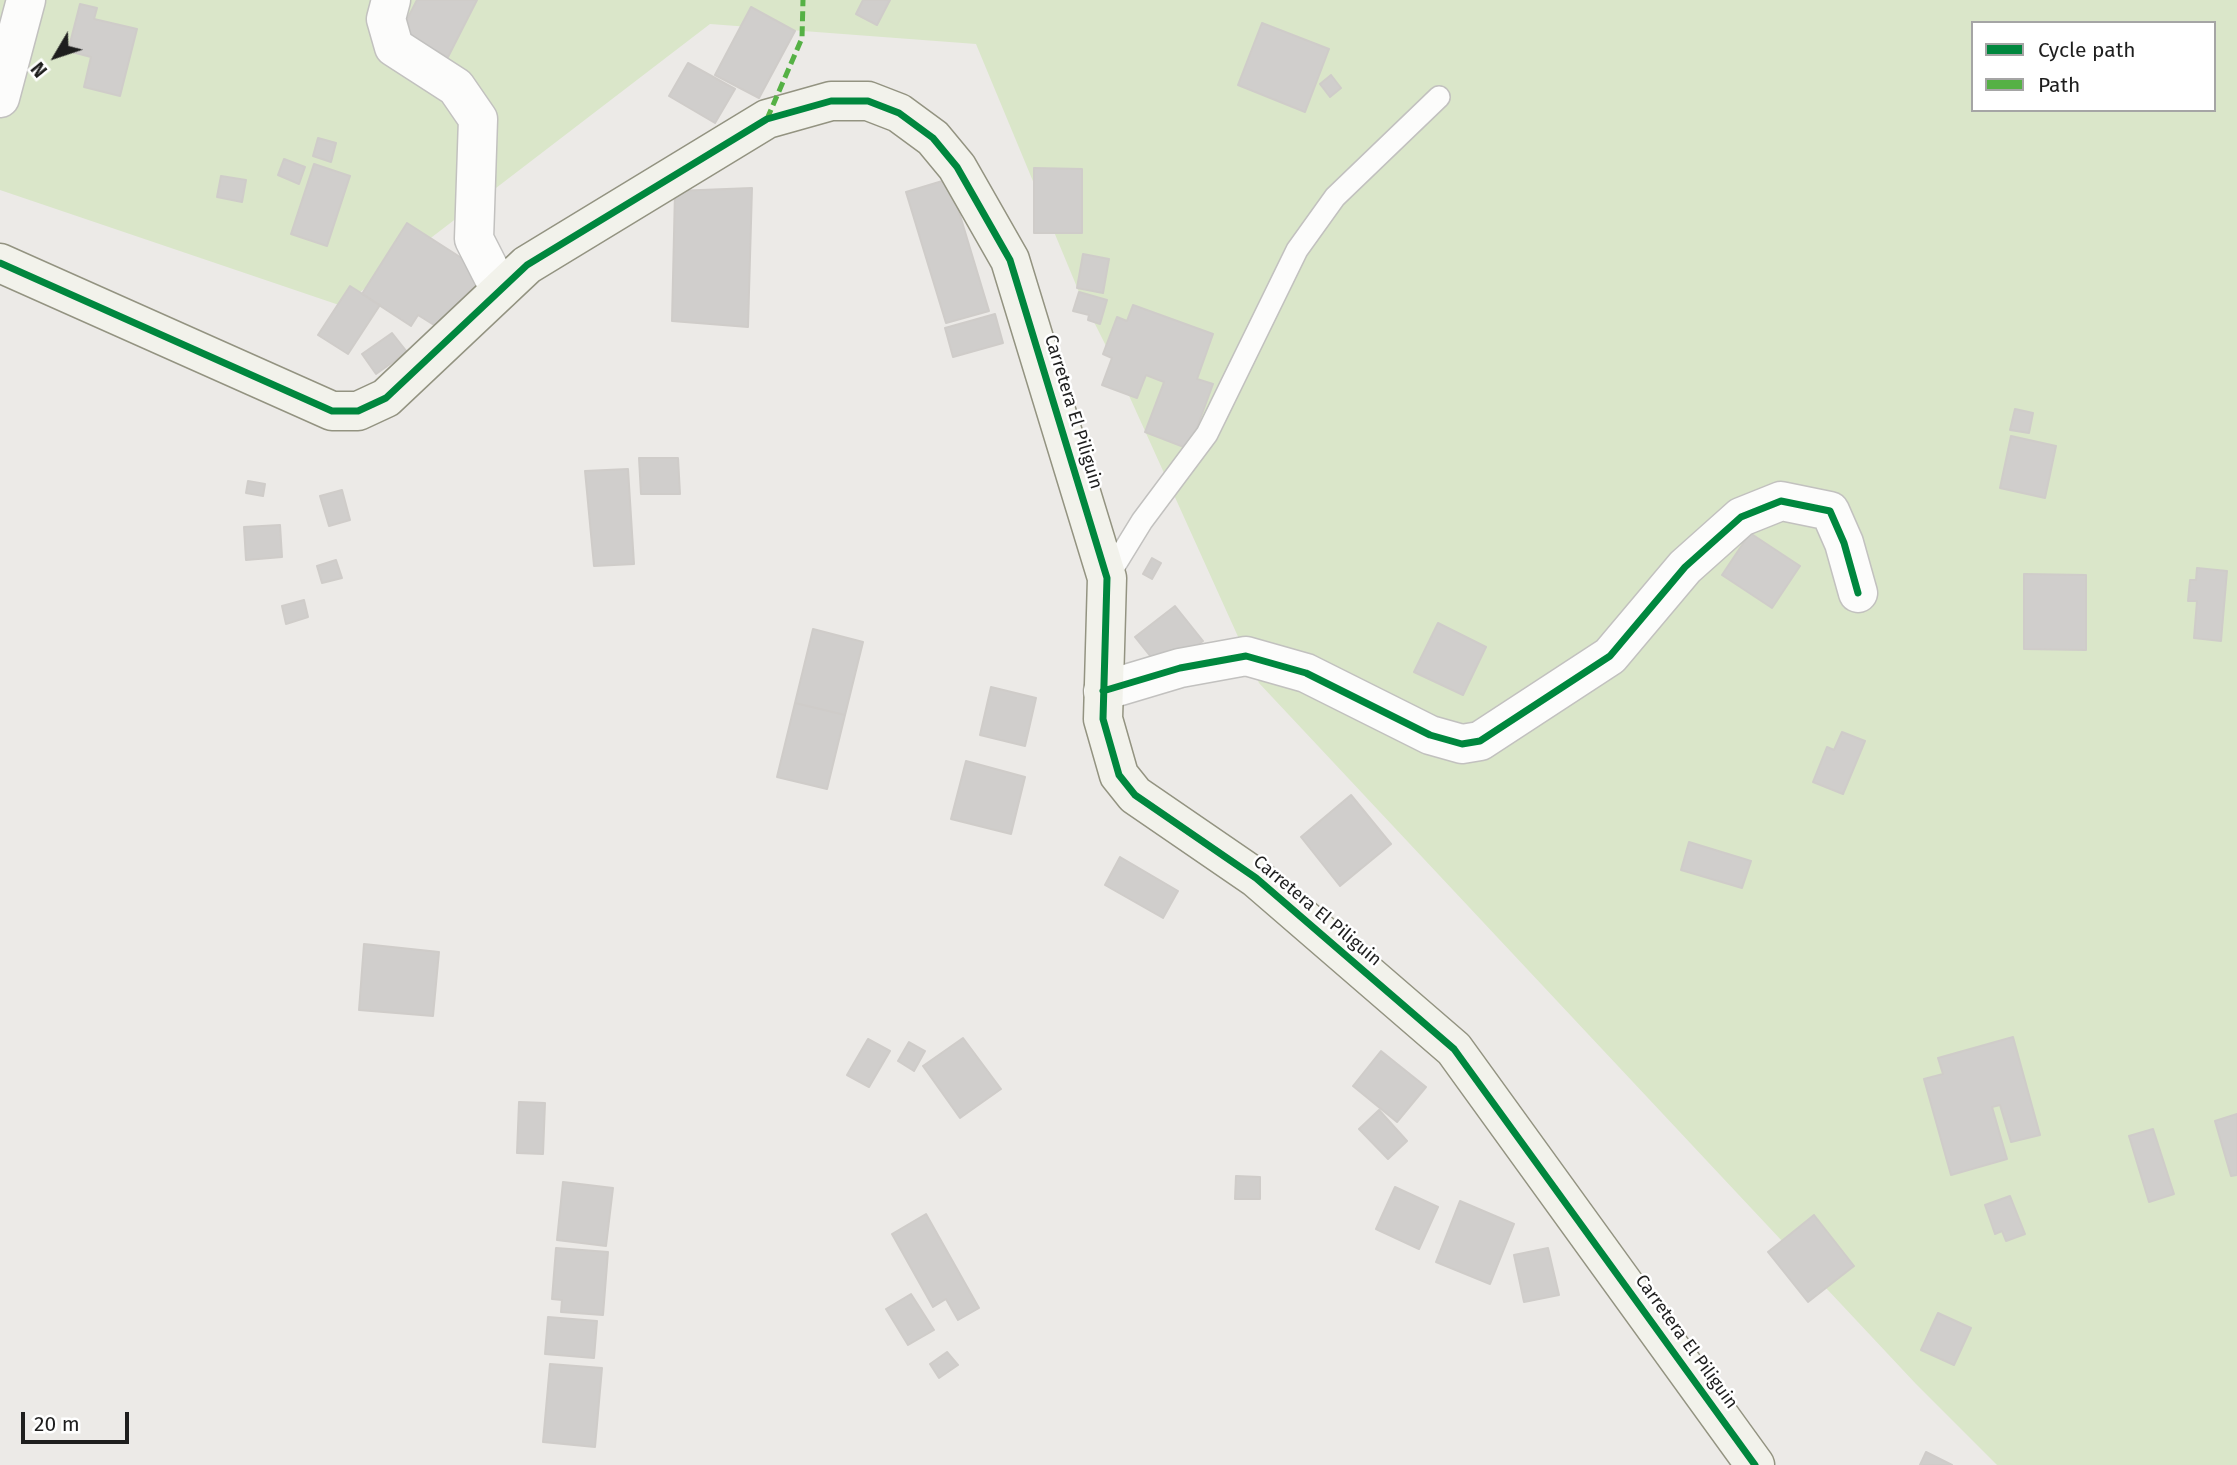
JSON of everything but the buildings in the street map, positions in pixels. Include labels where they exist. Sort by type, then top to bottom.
[{"type":"street","points":[[0,98],[26,0]]},
{"type":"street","points":[[391,0],[386,19],[394,47],[456,87],[478,119],[474,239],[500,290]]},
{"type":"street","name":"Carretera El Piliguin","points":[[0,263],[332,411],[358,411],[386,398],[527,265],[767,119],[831,101],[868,101],[899,113],[933,138],[957,167],[1010,260],[1107,578],[1103,719],[1119,775],[1135,795],[1256,878],[1454,1049],[1755,1465]]},
{"type":"street","points":[[1103,691],[1180,668],[1246,656],[1306,673],[1430,734],[1462,744],[1480,741],[1610,656],[1685,567],[1741,517],[1781,501],[1830,511],[1844,543],[1858,593]]},
{"type":"lane","points":[[1107,578],[1142,521],[1207,434],[1297,250],[1335,197],[1439,97]]},
{"type":"green space","points":[[0,0],[2237,0],[2237,1465],[1997,1465],[1916,1384],[1259,683],[1112,358],[1079,292],[976,44],[710,24],[342,306],[0,190]]},
{"type":"marked path","points":[[767,119],[802,38],[803,0]]},
{"type":"cycle path","points":[[0,263],[332,411],[358,411],[386,398],[527,265],[767,119],[831,101],[868,101],[899,113],[933,138],[957,167],[1010,260],[1107,578],[1103,719],[1119,775],[1135,795],[1256,878],[1454,1049],[1755,1465]]},
{"type":"cycle path","points":[[1103,691],[1180,668],[1246,656],[1306,673],[1430,735],[1462,744],[1480,741],[1610,656],[1685,567],[1741,517],[1781,501],[1830,511],[1844,543],[1858,593]]}]
